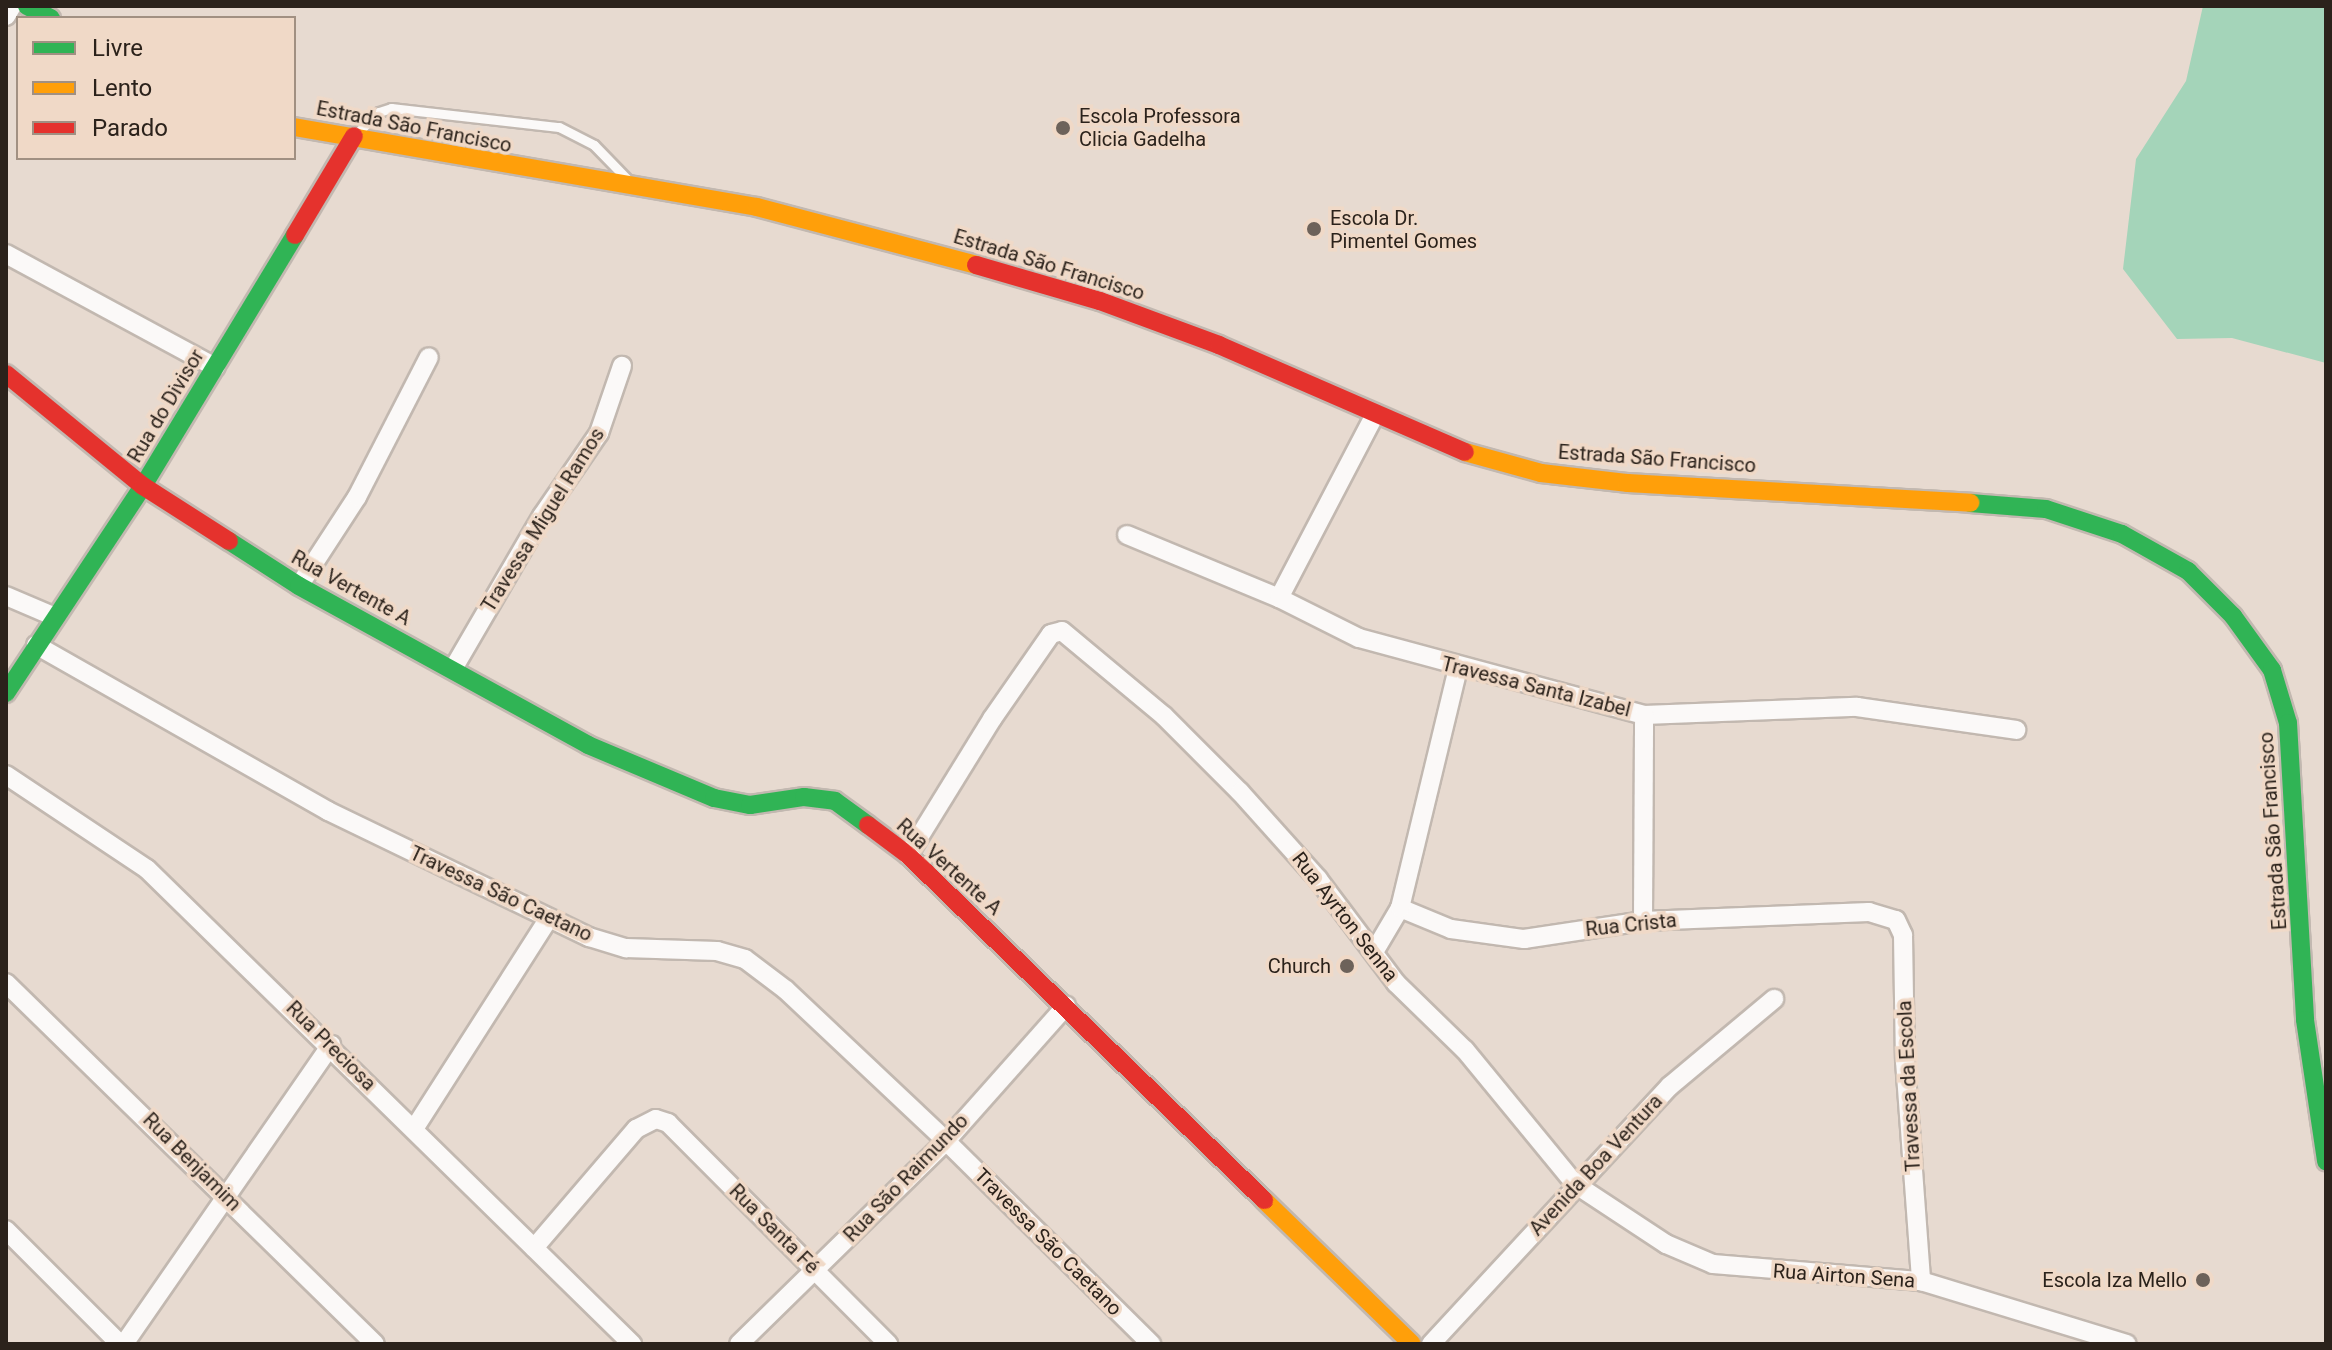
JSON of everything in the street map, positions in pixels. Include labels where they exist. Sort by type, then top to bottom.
[{"type":"street","points":[[6,16],[12,6]]},
{"type":"street","points":[[27,6],[47,16]]},
{"type":"street","name":"Estrada São Francisco","points":[[296,127],[757,207],[860,232],[1100,301],[1219,345],[1374,416],[1472,455],[1541,473],[1628,483],[1826,491],[2046,509],[2122,534],[2188,571],[2233,616],[2272,670],[2288,723],[2298,830],[2305,1020],[2326,1161]]},
{"type":"street","name":"Rua do Divisor","points":[[6,693],[53,616],[143,486],[354,136]]},
{"type":"street","points":[[6,254],[215,367]]},
{"type":"street","points":[[299,586],[357,497],[429,357]]},
{"type":"street","name":"Travessa Miguel Ramos","points":[[453,669],[542,516],[599,433],[622,366]]},
{"type":"street","name":"Rua Vertente A","points":[[6,374],[143,486],[299,586],[647,773],[750,805],[804,797],[835,801],[908,855],[1412,1344]]},
{"type":"street","points":[[1279,598],[1374,416]]},
{"type":"street","name":"Travessa Santa Izabel","points":[[1127,535],[1279,598],[1359,638],[1458,668],[1644,715],[1857,707],[2016,730]]},
{"type":"street","points":[[6,596],[53,616]]},
{"type":"street","name":"Rua Ayrton Senna","points":[[908,855],[973,747],[1051,634],[1062,631],[1102,662],[1240,792],[1318,879],[1396,983],[1465,1050],[1575,1184]]},
{"type":"street","name":"Travessa São Caetano","points":[[36,645],[328,811],[549,918],[626,948],[725,952],[745,959],[786,990],[946,1141],[1151,1344]]},
{"type":"street","points":[[1374,952],[1400,908],[1458,668]]},
{"type":"street","points":[[1643,921],[1644,715]]},
{"type":"street","name":"Rua Preciosa","points":[[6,775],[147,869],[331,1045],[632,1344]]},
{"type":"street","name":"Rua Crista","points":[[1400,908],[1451,929],[1489,937],[1524,939],[1643,921],[1869,912]]},
{"type":"street","name":"Travessa da Escola","points":[[1869,912],[1896,920],[1903,935],[1905,1061],[1921,1281]]},
{"type":"street","points":[[414,1129],[549,918]]},
{"type":"street","name":"Rua Benjamim","points":[[6,983],[375,1344]]},
{"type":"street","name":"Avenida Boa Ventura","points":[[1431,1344],[1575,1184],[1670,1086],[1774,999]]},
{"type":"street","name":"Rua São Raimundo","points":[[739,1344],[946,1141],[1066,1006]]},
{"type":"street","points":[[6,1230],[122,1344],[331,1045]]},
{"type":"street","name":"Rua Santa Fé","points":[[534,1248],[636,1129],[656,1119],[668,1123],[888,1344]]},
{"type":"street","name":"Rua Airton Sena","points":[[1575,1184],[1666,1244],[1713,1264],[1921,1281],[2121,1343]]},
{"type":"lane","points":[[354,136],[379,112],[391,108],[559,127],[594,145],[634,187]]},
{"type":"green space","points":[[2203,6],[2326,6],[2326,363],[2232,338],[2177,339],[2123,269],[2136,159],[2186,81]]},
{"type":"traffic: fast","points":[[27,6],[47,16]]},
{"type":"traffic: fast","points":[[6,693],[143,486],[295,235]]},
{"type":"traffic: fast","points":[[1970,503],[2046,509],[2122,534],[2188,571],[2233,616],[2272,670],[2288,723],[2305,1020],[2326,1161]]},
{"type":"traffic: fast","points":[[229,541],[299,586],[588,745],[714,798],[750,805],[804,797],[835,801],[868,825]]},
{"type":"traffic: slow","points":[[296,127],[757,207],[976,265]]},
{"type":"traffic: slow","points":[[1465,452],[1541,473],[1628,483],[1970,503]]},
{"type":"traffic: slow","points":[[1264,1200],[1412,1344]]},
{"type":"traffic: jam","points":[[295,235],[354,136]]},
{"type":"traffic: jam","points":[[976,265],[1100,301],[1219,345],[1465,452]]},
{"type":"traffic: jam","points":[[6,374],[143,486],[229,541]]},
{"type":"traffic: jam","points":[[868,825],[908,855],[1264,1200]]},
{"type":"place","name":"Escola Professora Clicia Gadelha","points":[[1063,128]]},
{"type":"place","name":"Escola Dr. Pimentel Gomes","points":[[1314,229]]},
{"type":"place","name":"Church","points":[[1347,966]]},
{"type":"place","name":"Escola Iza Mello","points":[[2203,1280]]}]
